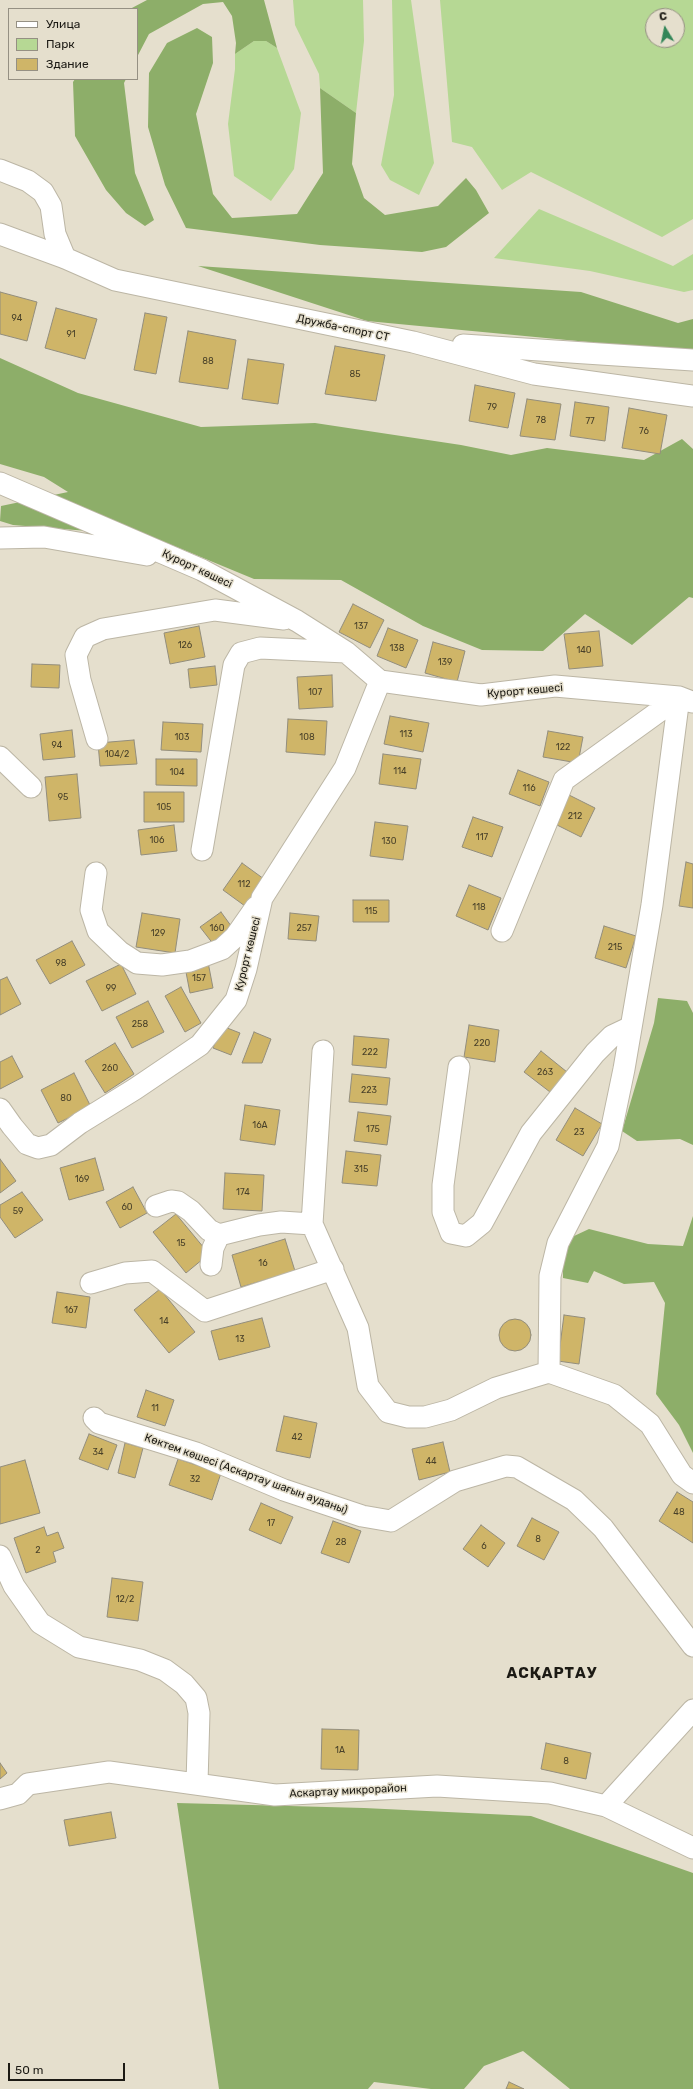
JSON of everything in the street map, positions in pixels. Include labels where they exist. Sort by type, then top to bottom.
[{"type":"street","points":[[0,170],[28,181],[43,192],[51,206],[55,234],[65,258]]},
{"type":"street","name":"Дружба-спорт СТ","points":[[0,234],[65,258],[116,280],[413,342],[534,374],[693,396]]},
{"type":"street","points":[[413,342],[693,360]]},
{"type":"street","name":"Курорт көшесі","points":[[0,484],[202,570],[297,621],[346,652],[380,680],[481,695],[555,686],[686,700]]},
{"type":"street","points":[[0,538],[44,537],[180,561]]},
{"type":"street","points":[[97,739],[80,680],[76,655],[85,637],[103,629],[215,610],[297,621]]},
{"type":"street","points":[[202,850],[234,665],[241,653],[260,648],[346,652]]},
{"type":"street","name":"Курорт көшесі","points":[[0,1108],[12,1126],[27,1144],[38,1148],[51,1145],[80,1123],[135,1089],[200,1045],[236,1000],[246,969],[262,898],[345,768],[380,680]]},
{"type":"street","points":[[502,931],[564,780],[686,700]]},
{"type":"street","points":[[549,1372],[550,1276],[558,1243],[608,1146],[631,1027],[686,700]]},
{"type":"street","points":[[0,757],[31,787]]},
{"type":"street","points":[[96,873],[92,910],[98,931],[120,952],[137,963],[162,965],[190,961],[222,949],[235,937],[262,898]]},
{"type":"street","points":[[459,1067],[443,1185],[443,1212],[451,1234],[466,1236],[482,1223],[531,1133],[595,1053],[612,1036],[631,1027]]},
{"type":"street","points":[[323,1051],[312,1224],[358,1328],[368,1386],[388,1412],[408,1417],[425,1417],[451,1410],[496,1388],[549,1372],[614,1395],[650,1424],[682,1475],[693,1484]]},
{"type":"street","points":[[156,1206],[165,1202],[178,1202],[191,1211],[209,1230],[219,1235],[259,1224],[281,1222],[312,1224]]},
{"type":"street","points":[[211,1265],[214,1248],[219,1235]]},
{"type":"street","points":[[91,1283],[125,1273],[152,1272],[205,1311],[333,1269]]},
{"type":"street","name":"Көктем көшесі (Аскартау шағын ауданы)","points":[[94,1418],[99,1423],[196,1453],[284,1490],[362,1516],[391,1521],[455,1481],[506,1466],[517,1467],[574,1500],[603,1528],[693,1646]]},
{"type":"street","points":[[0,1556],[14,1586],[40,1623],[79,1647],[140,1660],[165,1670],[184,1684],[196,1698],[199,1713],[197,1783]]},
{"type":"street","points":[[606,1806],[693,1710]]},
{"type":"street","name":"Аскартау микрорайон","points":[[0,1799],[18,1794],[28,1784],[109,1772],[275,1795],[437,1786],[550,1793],[606,1806],[693,1848]]},
{"type":"green space","points":[[147,0],[264,0],[277,48],[266,41],[254,41],[235,54],[236,43],[232,16],[223,2],[203,4],[149,34],[138,55],[138,8],[132,8]]},
{"type":"green space","points":[[293,0],[363,0],[364,41],[356,113],[320,88],[319,74],[295,25]]},
{"type":"green space","points":[[392,0],[411,0],[434,163],[419,195],[390,180],[381,165],[394,95]]},
{"type":"green space","points":[[440,0],[693,0],[693,219],[662,237],[531,172],[502,190],[472,147],[452,142]]},
{"type":"green space","points":[[197,28],[212,37],[213,63],[196,114],[213,194],[232,218],[297,214],[323,173],[320,88],[356,113],[352,164],[364,198],[385,215],[438,206],[466,178],[476,190],[489,213],[446,247],[422,252],[320,245],[186,228],[165,185],[148,127],[149,73],[167,43]]},
{"type":"green space","points":[[254,41],[266,41],[277,48],[301,113],[294,169],[271,201],[234,176],[228,124],[235,69],[235,54]]},
{"type":"green space","points":[[74,80],[126,80],[124,83],[135,173],[154,220],[145,226],[126,213],[106,190],[75,136],[73,82]]},
{"type":"green space","points":[[539,209],[673,266],[693,254],[693,290],[684,292],[590,271],[494,258]]},
{"type":"green space","points":[[198,266],[581,292],[678,323],[693,319],[693,352],[367,321]]},
{"type":"green space","points":[[0,358],[78,393],[201,427],[315,423],[461,445],[511,455],[547,448],[644,460],[682,439],[693,449],[693,598],[689,597],[632,645],[585,614],[543,651],[482,650],[423,626],[341,580],[254,579],[150,536],[13,525],[0,521],[1,506],[68,492],[44,477],[0,464]]},
{"type":"green space","points":[[658,998],[687,1001],[693,1013],[693,1145],[680,1139],[637,1141],[622,1131],[654,1023]]},
{"type":"green space","points":[[693,1216],[693,1453],[679,1425],[656,1394],[665,1303],[654,1282],[624,1284],[594,1271],[588,1283],[563,1278],[563,1258],[572,1237],[589,1229],[648,1244],[683,1246]]},
{"type":"green space","points":[[177,1803],[364,1808],[531,1816],[693,1873],[693,2089],[570,2089],[523,2051],[484,2066],[464,2089],[431,2089],[374,2082],[368,2089],[219,2089]]},
{"type":"building","points":[[0,292],[37,302],[27,341],[0,334]]},
{"type":"building","points":[[56,308],[97,319],[85,359],[45,348]]},
{"type":"building","points":[[145,313],[167,317],[156,374],[134,370]]},
{"type":"building","points":[[188,331],[236,340],[228,389],[179,382]]},
{"type":"building","points":[[335,346],[385,355],[376,401],[325,394]]},
{"type":"building","points":[[248,359],[284,364],[278,404],[242,399]]},
{"type":"building","points":[[475,385],[515,393],[508,428],[469,421]]},
{"type":"building","points":[[527,399],[561,404],[555,440],[520,436]]},
{"type":"building","points":[[575,402],[609,407],[605,441],[570,436]]},
{"type":"building","points":[[629,408],[667,415],[660,454],[622,448]]},
{"type":"building","points":[[353,604],[384,620],[370,648],[339,632]]},
{"type":"building","points":[[199,626],[205,657],[170,664],[164,633]]},
{"type":"building","points":[[388,628],[418,640],[406,668],[377,656]]},
{"type":"building","points":[[599,631],[603,666],[569,669],[564,634]]},
{"type":"building","points":[[433,642],[465,651],[457,682],[425,673]]},
{"type":"building","points":[[32,664],[60,665],[59,688],[31,687]]},
{"type":"building","points":[[215,666],[217,685],[190,688],[188,669]]},
{"type":"building","points":[[332,675],[333,707],[299,709],[297,677]]},
{"type":"building","points":[[390,716],[429,723],[423,752],[384,744]]},
{"type":"building","points":[[288,719],[327,721],[325,755],[286,752]]},
{"type":"building","points":[[163,722],[203,724],[201,752],[161,750]]},
{"type":"building","points":[[72,730],[75,757],[43,760],[40,734]]},
{"type":"building","points":[[548,731],[583,737],[578,763],[543,757]]},
{"type":"building","points":[[134,740],[137,764],[100,766],[98,743]]},
{"type":"building","points":[[383,754],[421,759],[416,789],[379,784]]},
{"type":"building","points":[[156,759],[197,759],[197,786],[156,785]]},
{"type":"building","points":[[518,770],[549,782],[540,806],[509,794]]},
{"type":"building","points":[[77,774],[81,818],[49,821],[45,777]]},
{"type":"building","points":[[144,792],[184,792],[184,822],[144,822]]},
{"type":"building","points":[[569,795],[595,808],[581,837],[555,824]]},
{"type":"building","points":[[473,817],[503,827],[492,857],[462,847]]},
{"type":"building","points":[[375,822],[408,826],[403,860],[370,856]]},
{"type":"building","points":[[174,825],[177,851],[141,855],[138,830]]},
{"type":"building","points":[[686,862],[693,864],[693,908],[679,906]]},
{"type":"building","points":[[242,863],[264,879],[245,906],[223,890]]},
{"type":"building","points":[[469,885],[501,898],[488,930],[456,916]]},
{"type":"building","points":[[353,900],[389,900],[389,922],[353,922]]},
{"type":"building","points":[[221,912],[234,930],[214,945],[200,927]]},
{"type":"building","points":[[142,913],[180,919],[175,953],[136,947]]},
{"type":"building","points":[[290,913],[319,916],[316,941],[288,939]]},
{"type":"building","points":[[604,926],[636,936],[626,968],[595,958]]},
{"type":"building","points":[[72,941],[85,965],[50,984],[36,960]]},
{"type":"building","points":[[208,962],[213,988],[190,993],[185,967]]},
{"type":"building","points":[[121,964],[136,994],[102,1011],[86,981]]},
{"type":"building","points":[[7,977],[21,1004],[0,1015],[0,980]]},
{"type":"building","points":[[181,987],[201,1023],[185,1032],[165,996]]},
{"type":"building","points":[[148,1001],[164,1032],[132,1048],[116,1017]]},
{"type":"building","points":[[469,1025],[499,1030],[495,1062],[464,1057]]},
{"type":"building","points":[[222,1026],[240,1033],[231,1055],[213,1048]]},
{"type":"building","points":[[254,1032],[271,1039],[262,1063],[242,1063]]},
{"type":"building","points":[[354,1036],[389,1039],[386,1068],[352,1065]]},
{"type":"building","points":[[115,1043],[134,1074],[105,1093],[85,1061]]},
{"type":"building","points":[[541,1051],[567,1072],[550,1092],[524,1072]]},
{"type":"building","points":[[12,1056],[23,1077],[0,1089],[0,1062]]},
{"type":"building","points":[[74,1073],[91,1107],[58,1123],[41,1090]]},
{"type":"building","points":[[352,1074],[390,1078],[387,1105],[349,1102]]},
{"type":"building","points":[[245,1105],[280,1110],[275,1145],[240,1140]]},
{"type":"building","points":[[575,1108],[602,1124],[583,1156],[556,1140]]},
{"type":"building","points":[[358,1112],[391,1116],[387,1145],[354,1141]]},
{"type":"building","points":[[346,1151],[381,1155],[377,1186],[342,1183]]},
{"type":"building","points":[[95,1158],[104,1190],[69,1200],[60,1168]]},
{"type":"building","points":[[0,1159],[16,1181],[0,1193]]},
{"type":"building","points":[[225,1173],[264,1175],[262,1211],[223,1209]]},
{"type":"building","points":[[133,1187],[147,1213],[120,1228],[106,1202]]},
{"type":"building","points":[[22,1192],[43,1220],[15,1238],[0,1217],[0,1205]]},
{"type":"building","points":[[176,1214],[209,1254],[186,1273],[153,1232]]},
{"type":"building","points":[[285,1239],[295,1271],[241,1287],[232,1255]]},
{"type":"building","points":[[160,1289],[195,1332],[169,1353],[134,1310]]},
{"type":"building","points":[[57,1292],[90,1297],[86,1328],[52,1323]]},
{"type":"building","points":[[564,1315],[585,1318],[579,1364],[558,1361]]},
{"type":"building","points":[[262,1318],[270,1347],[219,1360],[211,1331]]},
{"type":"building","points":[[512,1319],[518,1319],[527,1323],[531,1335],[527,1347],[518,1351],[512,1351],[503,1347],[499,1338],[499,1332],[503,1323]]},
{"type":"building","points":[[146,1390],[174,1400],[165,1426],[137,1417]]},
{"type":"building","points":[[284,1416],[317,1423],[310,1458],[276,1451]]},
{"type":"building","points":[[89,1434],[117,1445],[108,1470],[79,1459]]},
{"type":"building","points":[[443,1442],[450,1472],[419,1480],[412,1449]]},
{"type":"building","points":[[125,1443],[143,1448],[135,1478],[118,1473]]},
{"type":"building","points":[[178,1459],[221,1473],[212,1500],[169,1485]]},
{"type":"building","points":[[25,1460],[40,1513],[0,1524],[0,1467]]},
{"type":"building","points":[[677,1492],[693,1502],[693,1543],[659,1521]]},
{"type":"building","points":[[261,1503],[293,1517],[281,1544],[249,1530]]},
{"type":"building","points":[[532,1518],[559,1532],[544,1560],[517,1546]]},
{"type":"building","points":[[333,1521],[361,1531],[349,1563],[321,1553]]},
{"type":"building","points":[[481,1525],[505,1543],[488,1567],[463,1549]]},
{"type":"building","points":[[44,1527],[47,1536],[58,1532],[64,1548],[53,1552],[56,1562],[26,1573],[14,1538]]},
{"type":"building","points":[[112,1578],[143,1582],[138,1621],[107,1617]]},
{"type":"building","points":[[322,1729],[359,1730],[358,1770],[321,1769]]},
{"type":"building","points":[[546,1743],[591,1753],[586,1779],[541,1769]]},
{"type":"building","points":[[0,1763],[7,1773],[0,1779]]},
{"type":"building","points":[[111,1812],[116,1838],[69,1846],[64,1820]]},
{"type":"building","points":[[509,2082],[524,2089],[506,2089]]},
{"type":"district","name":"АСҚАРТАУ","points":[[552,1674]]}]
